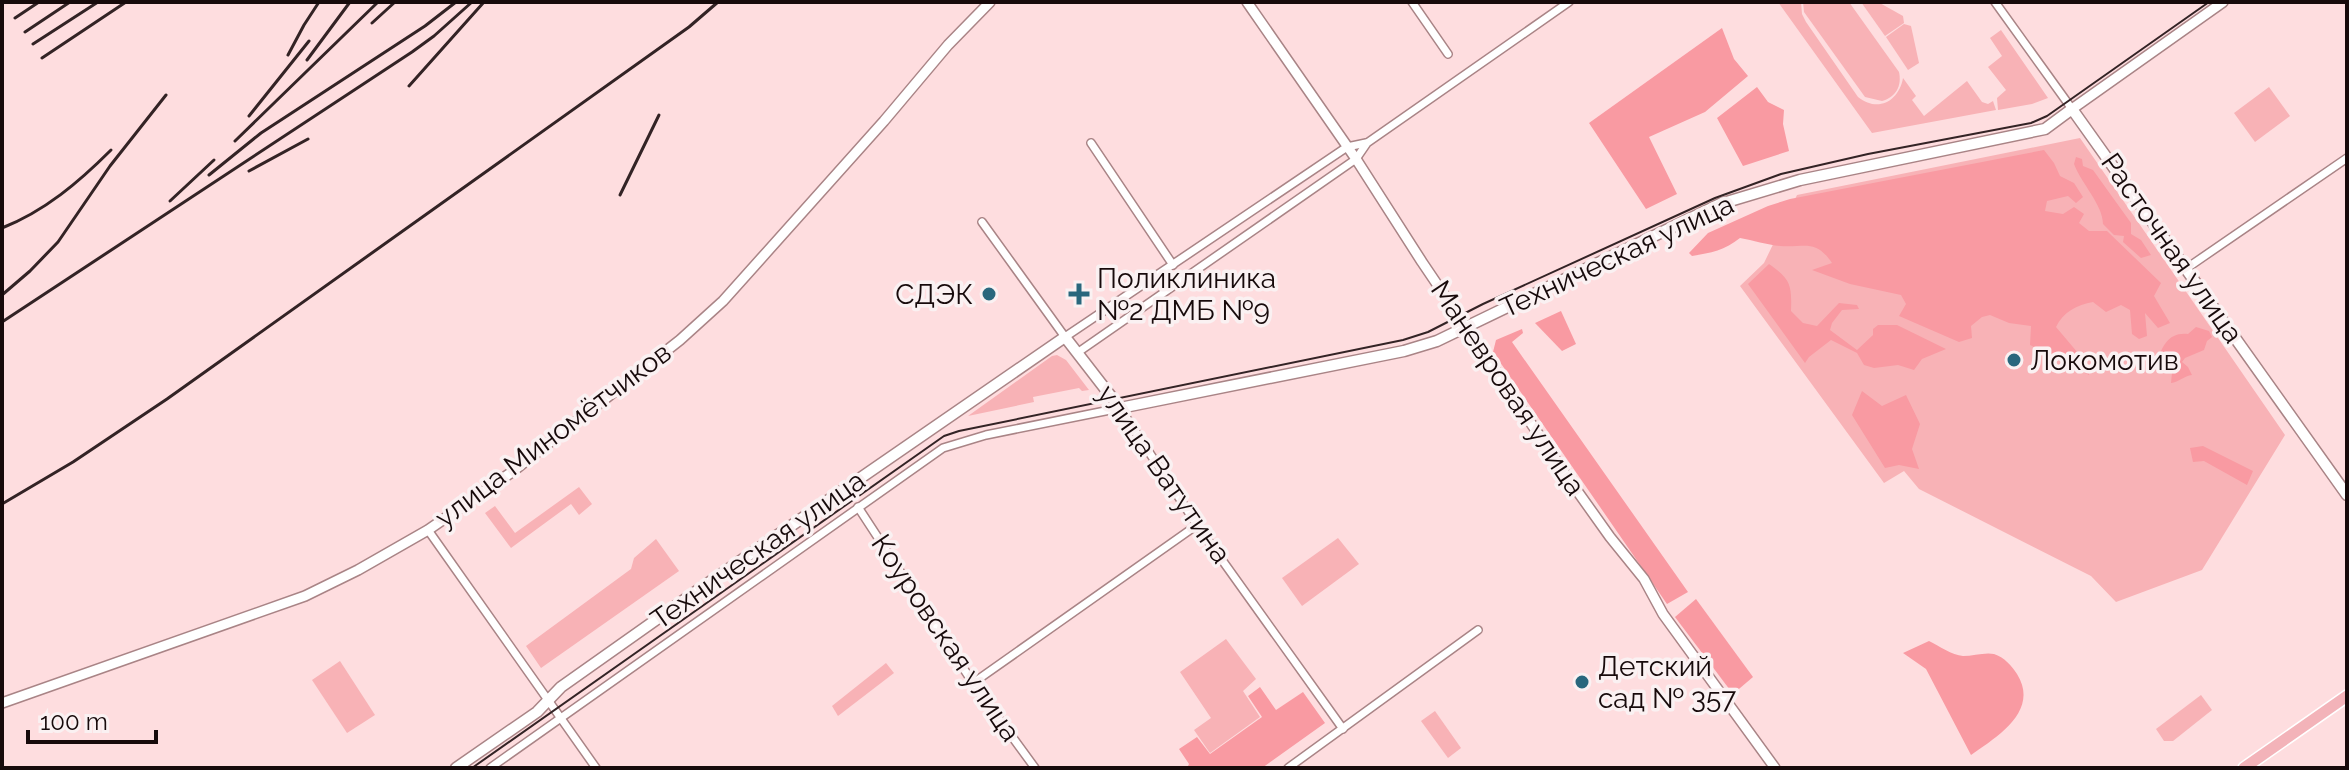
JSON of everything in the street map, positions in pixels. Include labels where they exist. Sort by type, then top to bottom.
[{"type":"main road","name":"Расточная улица","points":[[2072,109],[2347,495]]},
{"type":"main road","name":"Техническая улица","points":[[1120,408],[1404,351],[1437,341],[1720,204],[1800,180],[2045,129],[2072,109]]},
{"type":"main road","name":"Техническая улица","points":[[456,768],[537,712],[561,687],[1065,337]]},
{"type":"main road","name":"улица Ватутина","points":[[1065,337],[1120,408]]},
{"type":"main road","points":[[2244,768],[2347,696]]},
{"type":"street","name":"улица Миномётчиков","points":[[2,703],[305,596],[428,530],[512,472],[680,340],[723,301],[948,45],[990,2]]},
{"type":"street","name":"Маневровая улица","points":[[1247,2],[1610,537],[1644,579],[1663,614],[1775,768]]},
{"type":"street","points":[[1412,2],[1448,54]]},
{"type":"street","points":[[1077,353],[1356,159],[1367,143],[1569,2]]},
{"type":"street","name":"Расточная улица","points":[[1996,2],[2072,109]]},
{"type":"street","name":"Техническая улица","points":[[2072,109],[2223,2]]},
{"type":"street","points":[[1091,143],[1173,265]]},
{"type":"street","points":[[1065,337],[1347,147],[1367,143]]},
{"type":"street","points":[[2187,268],[2347,158]]},
{"type":"street","name":"улица Ватутина","points":[[982,222],[1065,337]]},
{"type":"street","points":[[490,768],[943,448],[962,441],[1120,408]]},
{"type":"street","name":"улица Ватутина","points":[[1120,408],[1197,525],[1343,729]]},
{"type":"street","name":"Коуровская улица","points":[[858,507],[973,683],[1035,768]]},
{"type":"street","points":[[973,683],[1197,525]]},
{"type":"street","points":[[428,530],[596,768]]},
{"type":"street","points":[[1288,768],[1478,630]]},
{"type":"shaded area","points":[[1778,2],[1801,2],[1806,22],[1858,97],[1866,102],[1886,102],[1897,93],[1903,78],[1916,96],[1912,100],[1924,116],[1967,81],[1982,102],[1988,104],[1993,101],[1996,110],[1872,133]]},
{"type":"shaded area","points":[[1803,2],[1849,2],[1899,72],[1900,82],[1894,94],[1882,101],[1865,97],[1804,12]]},
{"type":"shaded area","points":[[1861,2],[1878,2],[1903,16],[1904,23],[1885,36]]},
{"type":"shaded area","points":[[1904,24],[1911,26],[1919,63],[1908,70],[1886,37]]},
{"type":"shaded area","points":[[1722,28],[1734,59],[1748,76],[1705,112],[1649,137],[1677,194],[1646,209],[1589,123]]},
{"type":"shaded area","points":[[2001,30],[2048,98],[1998,110],[1997,98],[2006,90],[1988,67],[2002,56],[1990,38]]},
{"type":"shaded area","points":[[1757,87],[1768,102],[1784,110],[1783,124],[1789,151],[1743,166],[1717,118]]},
{"type":"shaded area","points":[[2269,87],[2290,116],[2255,142],[2234,113]]},
{"type":"shaded area","name":"Локомотив","points":[[2080,138],[2285,435],[2202,570],[2116,602],[2091,576],[1919,489],[1904,471],[1884,483],[1740,286],[1764,263],[1797,195]]},
{"type":"shaded area","points":[[2044,150],[2060,176],[2074,183],[2083,197],[2076,203],[2068,196],[2047,201],[2045,211],[2063,214],[2074,207],[2084,214],[2079,223],[2089,231],[2107,231],[2161,283],[2154,296],[2170,323],[2158,328],[2145,313],[2147,336],[2139,339],[2132,334],[2130,310],[2121,305],[2106,312],[2093,302],[2071,310],[2056,327],[2089,366],[2089,375],[2030,345],[2031,326],[2009,323],[1990,315],[1971,326],[1972,338],[1959,342],[1899,316],[1906,304],[1901,295],[1850,284],[1812,270],[1832,263],[1815,247],[1775,245],[1740,238],[1712,252],[1692,256],[1689,253],[1708,233],[1790,199]]},
{"type":"shaded area","points":[[2076,157],[2082,159],[2083,166],[2093,170],[2131,223],[2131,234],[2141,240],[2151,255],[2141,258],[2123,242],[2124,236],[2114,235],[2103,224],[2099,209],[2074,164]]},
{"type":"shaded area","points":[[1769,264],[1788,283],[1791,311],[1803,323],[1817,326],[1839,303],[1857,305],[1859,309],[1842,310],[1830,330],[1857,350],[1873,335],[1873,329],[1878,325],[1897,325],[1946,349],[1922,359],[1914,370],[1898,365],[1874,368],[1864,365],[1857,353],[1831,340],[1805,363],[1748,284]]},
{"type":"shaded area","points":[[1561,311],[1576,344],[1562,351],[1535,323]]},
{"type":"shaded area","points":[[2196,327],[2209,331],[2212,337],[2204,350],[2182,362],[2192,375],[2171,383],[2170,367],[2159,366],[2159,355],[2171,337],[2188,334]]},
{"type":"shaded area","points":[[1522,329],[1523,333],[1512,342],[1688,592],[1667,604],[1493,352],[1496,340]]},
{"type":"shaded area","points":[[1052,356],[1066,360],[1089,390],[1079,388],[1033,397],[1034,402],[968,416]]},
{"type":"shaded area","points":[[1862,391],[1882,406],[1906,395],[1920,424],[1912,449],[1919,469],[1899,465],[1885,468],[1852,415]]},
{"type":"shaded area","points":[[2203,446],[2253,471],[2247,485],[2204,461],[2193,462],[2190,448]]},
{"type":"shaded area","points":[[579,487],[592,504],[579,515],[571,504],[511,548],[485,513],[495,506],[515,533]]},
{"type":"shaded area","points":[[1338,538],[1359,564],[1302,606],[1282,578]]},
{"type":"shaded area","points":[[656,539],[679,571],[541,668],[526,646],[631,569],[634,558]]},
{"type":"shaded area","points":[[1696,599],[1753,677],[1733,694],[1675,617]]},
{"type":"shaded area","points":[[1226,639],[1256,679],[1243,691],[1260,717],[1210,753],[1194,730],[1211,718],[1180,672]]},
{"type":"shaded area","points":[[1929,641],[1959,655],[1998,655],[2013,668],[2023,687],[2023,700],[2012,722],[1971,755],[1926,669],[1903,653]]},
{"type":"shaded area","points":[[340,661],[375,715],[347,733],[312,680]]},
{"type":"shaded area","points":[[886,663],[894,673],[838,716],[832,706]]},
{"type":"shaded area","points":[[1260,687],[1276,710],[1303,692],[1325,723],[1262,768],[1187,768],[1189,764],[1179,749],[1197,737],[1210,754],[1262,717],[1248,696]]},
{"type":"shaded area","points":[[2201,695],[2212,710],[2173,741],[2164,741],[2156,729]]},
{"type":"shaded area","points":[[1435,711],[1461,748],[1448,758],[1421,721]]},
{"type":"tram line","points":[[472,768],[944,436],[1403,340],[1428,332],[1715,198],[1781,174],[2031,123],[2047,116],[2209,2]]},
{"type":"railway","points":[[15,18],[39,2]]},
{"type":"railway","points":[[25,32],[70,2]]},
{"type":"railway","points":[[33,44],[98,2]]},
{"type":"railway","points":[[42,58],[126,2]]},
{"type":"railway","points":[[288,55],[319,2]]},
{"type":"railway","points":[[307,60],[350,2]]},
{"type":"railway","points":[[235,141],[378,2]]},
{"type":"railway","points":[[372,23],[395,2]]},
{"type":"railway","points":[[209,175],[261,133],[425,26],[456,2]]},
{"type":"railway","points":[[2,322],[412,52],[472,2]]},
{"type":"railway","points":[[409,86],[484,2]]},
{"type":"railway","points":[[2,504],[73,462],[167,399],[689,27],[718,2]]},
{"type":"railway","points":[[249,116],[309,41]]},
{"type":"railway","points":[[2,295],[58,242],[110,166],[166,95]]},
{"type":"railway","points":[[620,195],[659,115]]},
{"type":"railway","points":[[249,171],[308,139]]},
{"type":"railway","points":[[2,228],[61,195],[111,150]]},
{"type":"railway","points":[[170,201],[214,160]]},
{"type":"place","name":"СДЭК","points":[[989,294]]},
{"type":"place","name":"Поликлиника №2 ДМБ №9","points":[[1079,294]]},
{"type":"place","name":"Локомотив","points":[[2014,360]]},
{"type":"place","name":"Детский сад № 357","points":[[1582,682]]}]
